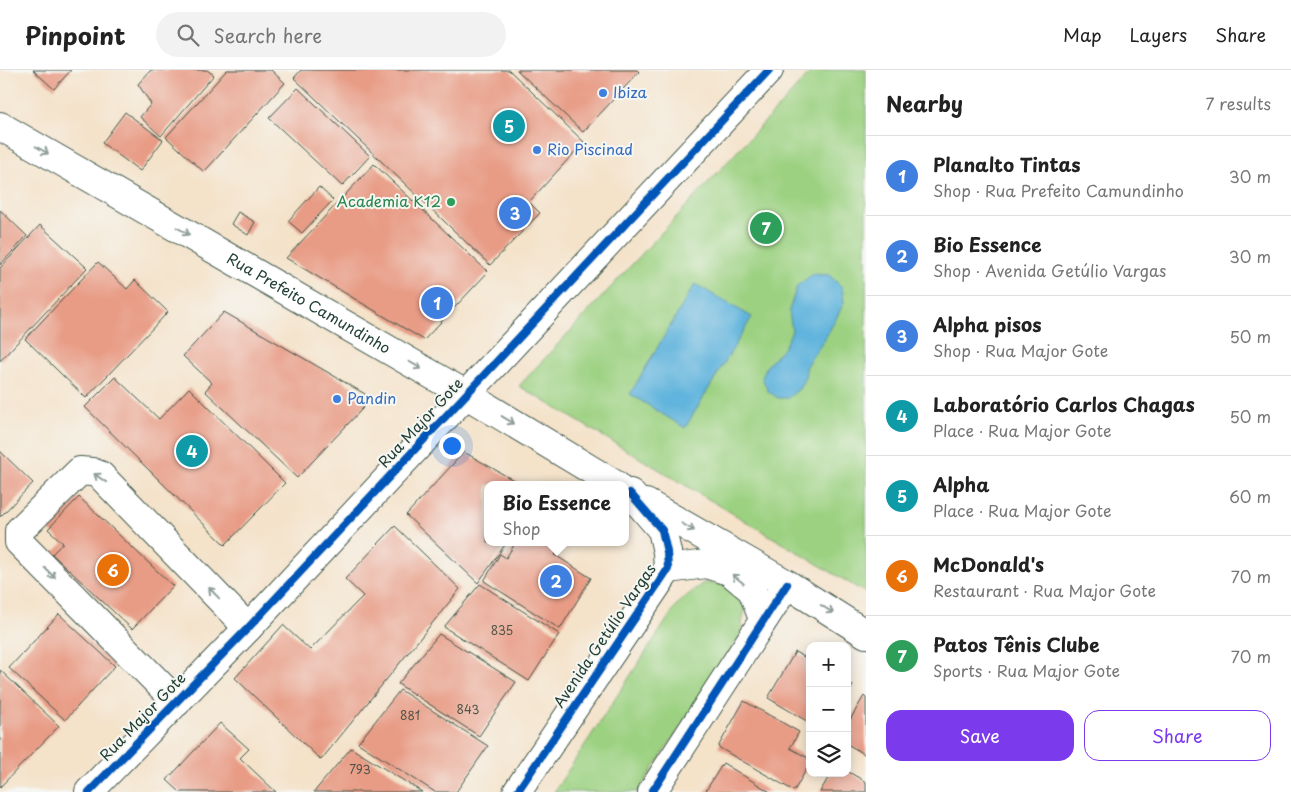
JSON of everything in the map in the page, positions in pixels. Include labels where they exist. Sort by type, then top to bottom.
[{"type":"street","name":"Rua Major Gote","points":[[90,792],[248,628],[769,70]]},
{"type":"street","name":"Rua Prefeito Camundinho","points":[[0,126],[466,395],[611,481]]},
{"type":"street","points":[[178,702],[19,542],[18,531],[80,472],[92,472],[100,475],[248,628]]},
{"type":"street","name":"Rua Prefeito Camundinho","points":[[629,492],[787,584],[866,634]]},
{"type":"street","name":"Avenida Getúlio Vargas","points":[[517,792],[668,570],[667,552],[662,530],[629,494]]},
{"type":"street","points":[[668,570],[706,564],[729,571],[752,590],[764,618]]},
{"type":"street","points":[[652,792],[787,584]]},
{"type":"green space","points":[[813,70],[866,70],[866,593],[519,386]]},
{"type":"green space","points":[[703,583],[727,585],[746,603],[740,635],[638,792],[554,792],[678,603]]},
{"type":"water","points":[[813,274],[829,275],[842,287],[844,302],[823,342],[807,364],[805,377],[799,389],[788,398],[778,398],[768,391],[762,378],[766,367],[784,347],[792,331],[789,311],[797,286]]},
{"type":"water","points":[[695,284],[752,317],[685,428],[630,394]]},
{"type":"building","points":[[33,70],[71,70],[54,89]]},
{"type":"building","points":[[151,70],[207,70],[214,75],[161,136],[140,117],[151,104],[138,84]]},
{"type":"building","points":[[227,70],[271,70],[285,83],[204,172],[166,137]]},
{"type":"building","points":[[301,70],[509,70],[584,142],[529,202],[540,213],[490,265],[294,78]]},
{"type":"building","points":[[517,70],[637,70],[639,72],[583,132]]},
{"type":"building","points":[[298,88],[370,156],[342,186],[269,118]]},
{"type":"building","points":[[125,112],[163,140],[140,171],[102,143]]},
{"type":"building","points":[[374,164],[488,272],[424,340],[286,258]]},
{"type":"building","points":[[319,187],[333,200],[302,233],[288,221]]},
{"type":"building","points":[[0,210],[27,236],[0,265]]},
{"type":"building","points":[[238,212],[255,222],[248,235],[231,224]]},
{"type":"building","points":[[40,225],[87,268],[0,361],[0,268]]},
{"type":"building","points":[[98,262],[127,289],[135,280],[168,312],[86,398],[25,339]]},
{"type":"building","points":[[224,312],[365,394],[366,403],[363,408],[297,478],[205,391],[212,383],[183,356]]},
{"type":"building","points":[[115,377],[159,419],[189,388],[285,483],[225,545],[85,407]]},
{"type":"building","points":[[0,451],[33,483],[0,517]]},
{"type":"building","points":[[464,452],[515,481],[484,481],[484,546],[504,546],[478,583],[406,515]]},
{"type":"building","points":[[79,497],[173,586],[132,629],[52,554],[63,543],[48,529]]},
{"type":"building","points":[[395,526],[460,589],[321,760],[235,678],[283,625],[310,650],[363,596],[345,579]]},
{"type":"building","points":[[514,546],[561,546],[555,555],[591,578],[560,629],[484,581],[500,554],[506,558]]},
{"type":"building","points":[[480,584],[559,634],[529,681],[444,627]]},
{"type":"building","points":[[59,614],[115,666],[65,720],[9,668]]},
{"type":"building","points":[[439,634],[516,682],[479,736],[398,684]]},
{"type":"building","points":[[795,652],[806,658],[806,721],[768,698]]},
{"type":"building","points":[[0,670],[59,726],[0,787]]},
{"type":"building","points":[[400,690],[488,746],[456,792],[435,792],[358,743]]},
{"type":"building","points":[[864,696],[866,698],[866,755],[851,746],[851,718]]},
{"type":"building","points":[[744,701],[799,732],[790,748],[806,757],[806,770],[794,791],[718,747]]},
{"type":"building","points":[[220,723],[249,749],[240,758],[276,792],[180,792],[167,780]]},
{"type":"building","points":[[351,748],[422,792],[314,792]]},
{"type":"building","points":[[723,763],[770,792],[705,792]]},
{"type":"building","points":[[851,773],[866,782],[866,792],[820,792],[829,777],[851,777]]},
{"type":"cycle path","points":[[89,792],[248,628],[769,70]]},
{"type":"cycle path","points":[[517,792],[668,569],[667,552],[662,530],[630,493]]},
{"type":"cycle path","points":[[652,792],[787,584]]},
{"type":"place","name":"Ibiza","points":[[603,93]]},
{"type":"place","name":"Alpha","points":[[509,126]]},
{"type":"place","name":"Rio Piscinad","points":[[537,150]]},
{"type":"place","name":"Academia K12","points":[[451,202]]},
{"type":"place","name":"Alpha pisos","points":[[515,213]]},
{"type":"place","name":"Patos Tênis Clube","points":[[766,228]]},
{"type":"place","name":"Planalto Tintas","points":[[437,303]]},
{"type":"place","name":"Pandin","points":[[337,399]]},
{"type":"place","name":"Laboratório Carlos Chagas","points":[[192,451]]},
{"type":"place","name":"McDonald's","points":[[113,570]]},
{"type":"place","name":"Bio Essence","points":[[556,581]]}]
